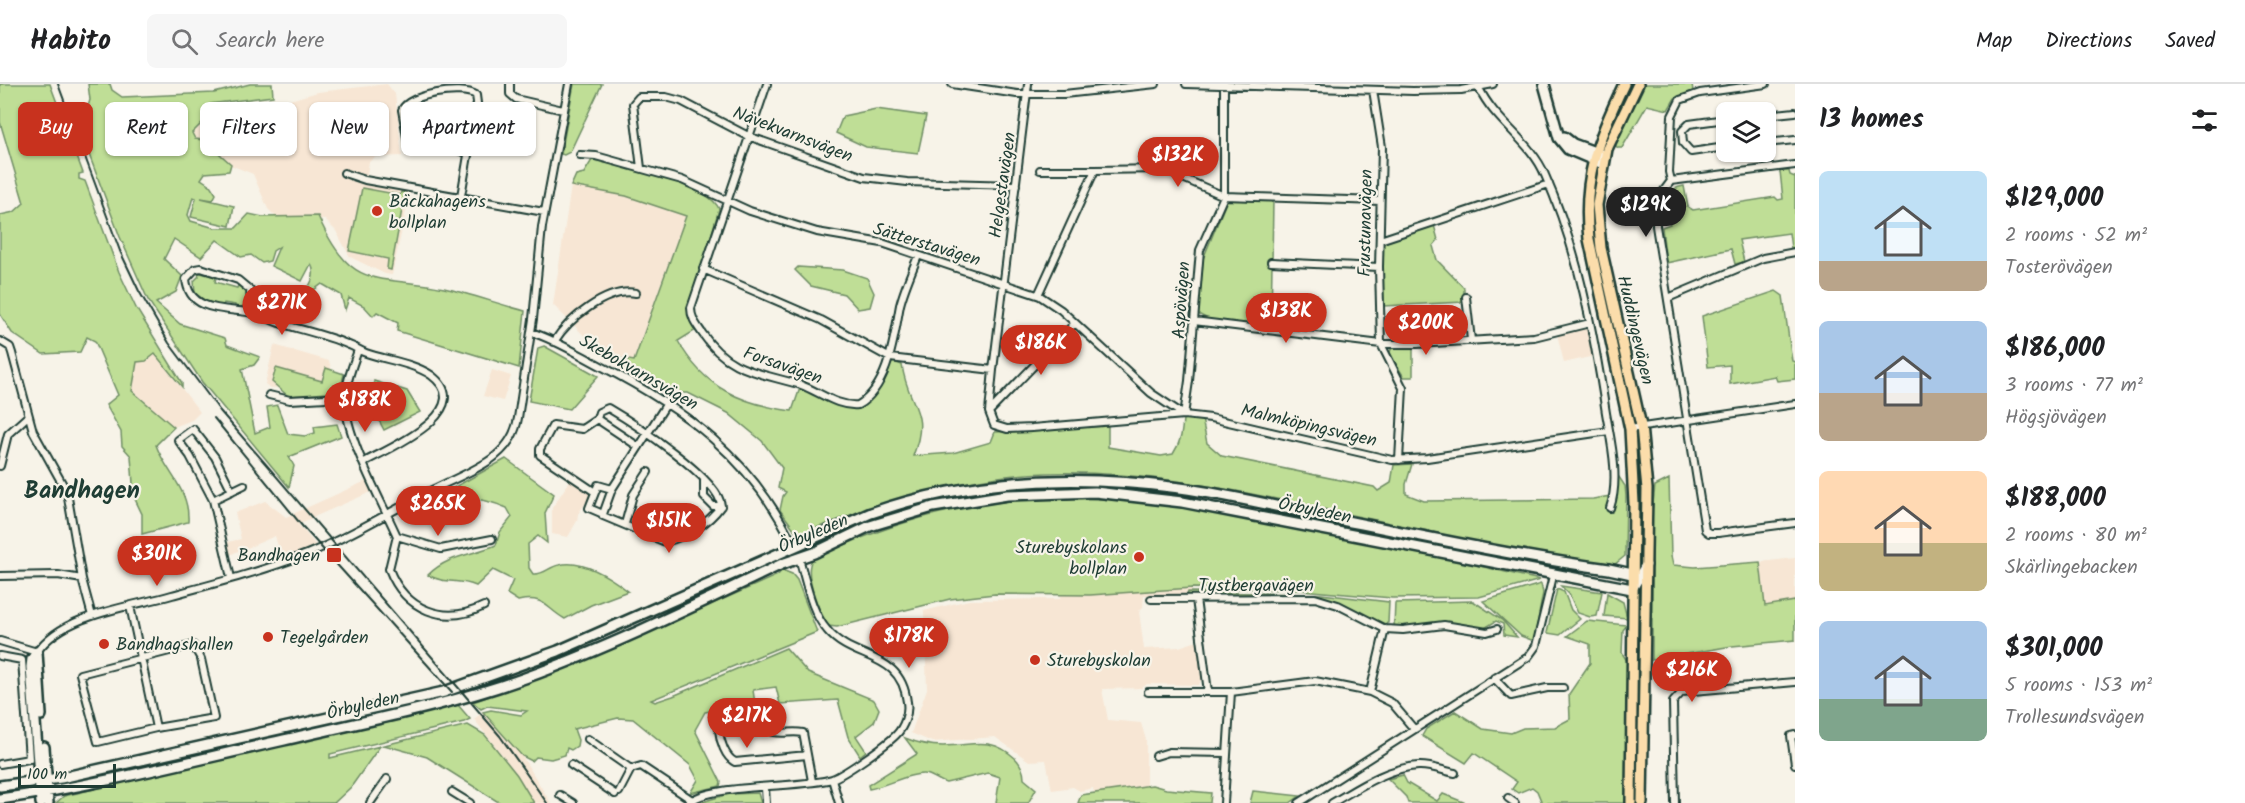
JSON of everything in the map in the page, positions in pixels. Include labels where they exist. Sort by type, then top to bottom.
[{"type":"main road","points":[[1544,84],[1564,145],[1604,160]]},
{"type":"main road","name":"Huddingevägen","points":[[1624,84],[1593,156],[1586,213],[1589,239],[1630,429],[1635,576],[1632,590],[1631,803]]},
{"type":"main road","name":"Huddingevägen","points":[[1638,84],[1614,131],[1604,160],[1597,205],[1598,227],[1641,426],[1647,489],[1642,803]]},
{"type":"main road","name":"Örbyleden","points":[[0,786],[43,780],[444,692],[558,651],[871,513],[927,497],[990,483],[1093,480],[1180,488],[1635,576]]},
{"type":"main road","name":"Örbyleden","points":[[0,799],[45,798],[421,709],[493,689],[570,660],[870,526],[933,507],[1007,495],[1095,492],[1194,504],[1632,590]]},
{"type":"main road","points":[[794,546],[799,558]]},
{"type":"main road","points":[[1553,576],[1556,561]]},
{"type":"main road","points":[[1645,590],[1635,576],[1646,563]]},
{"type":"main road","points":[[36,652],[31,667],[45,798]]},
{"type":"street","points":[[510,84],[510,94],[516,99],[563,110]]},
{"type":"street","points":[[0,641],[36,652],[50,637],[92,616],[231,578],[309,553],[481,466],[507,447],[516,429],[531,332],[544,212],[569,84]]},
{"type":"street","name":"Forsavägen","points":[[766,84],[691,308],[691,317],[713,350],[735,366],[802,386],[851,406],[865,401],[890,358],[901,303],[918,256]]},
{"type":"street","points":[[952,84],[1029,94],[1064,94],[1156,84]]},
{"type":"street","name":"Helgestavägen","points":[[989,412],[1029,94],[1028,84]]},
{"type":"street","points":[[1186,84],[1313,86],[1373,90],[1412,87],[1479,88],[1493,84]]},
{"type":"street","name":"Aspövägen","points":[[1184,415],[1200,250],[1224,196],[1224,84]]},
{"type":"street","points":[[1766,84],[1700,93],[1680,100],[1672,116],[1669,172],[1671,181],[1654,206],[1661,267],[1705,530],[1708,533],[1718,534],[1795,523]]},
{"type":"street","points":[[1479,88],[1487,103],[1538,161],[1549,184],[1567,237],[1590,323],[1609,431],[1614,492],[1610,508]]},
{"type":"street","points":[[455,90],[472,93],[477,103],[467,153],[439,144],[415,145],[408,142],[402,110],[404,105],[410,100],[455,90]]},
{"type":"street","name":"Frustunavägen","points":[[1373,90],[1382,147],[1379,267],[1381,344],[1403,388],[1399,460]]},
{"type":"street","name":"Nävekvarnsvägen","points":[[641,168],[633,104],[639,97],[666,97],[681,101],[748,136],[864,177],[907,182],[1016,184]]},
{"type":"street","points":[[1776,114],[1795,112]]},
{"type":"street","points":[[1716,120],[1689,124],[1682,131],[1683,143],[1691,152],[1716,148]]},
{"type":"street","points":[[1776,142],[1795,140]]},
{"type":"street","name":"Sätterstavägen","points":[[580,155],[641,168],[682,180],[725,201],[818,232],[882,243],[1038,295],[1075,323],[1150,393],[1184,415]]},
{"type":"street","points":[[461,196],[467,156]]},
{"type":"street","points":[[1671,181],[1795,165]]},
{"type":"street","points":[[1040,170],[1162,169],[1224,196],[1380,201]]},
{"type":"street","points":[[1038,295],[1095,170]]},
{"type":"street","points":[[344,173],[365,180],[544,212]]},
{"type":"street","points":[[1380,240],[1549,184]]},
{"type":"street","points":[[1668,298],[1763,258],[1795,252]]},
{"type":"street","points":[[1271,262],[1379,267]]},
{"type":"street","points":[[252,313],[250,290],[238,280],[201,268],[195,269],[186,279],[190,292],[204,305],[233,313],[252,313],[351,345],[358,350],[426,372],[440,385],[443,395],[439,412],[425,429],[364,462]]},
{"type":"street","points":[[703,269],[821,320],[890,358],[911,363],[993,370]]},
{"type":"street","points":[[554,342],[566,324],[612,294],[625,291],[636,293]]},
{"type":"street","points":[[1466,297],[1471,340]]},
{"type":"street","points":[[1194,321],[1381,344],[1534,337],[1590,323]]},
{"type":"street","points":[[989,412],[1075,323]]},
{"type":"street","name":"Skebokvarnsvägen","points":[[531,332],[667,403],[697,423],[741,465],[776,510],[794,546]]},
{"type":"street","points":[[0,341],[9,346],[12,353],[37,442],[67,492],[82,579],[92,616]]},
{"type":"street","points":[[358,350],[345,398],[349,424],[397,536],[389,569],[418,607],[430,614],[459,615],[484,606]]},
{"type":"street","points":[[269,395],[290,400],[345,398]]},
{"type":"street","points":[[1157,417],[1164,402]]},
{"type":"street","points":[[612,489],[598,484],[589,508],[603,514],[612,489],[667,403]]},
{"type":"street","points":[[1630,429],[1795,404]]},
{"type":"street","points":[[596,492],[540,455],[540,449],[553,425],[582,429],[597,419],[599,412],[608,408],[684,459],[719,496],[721,506]]},
{"type":"street","name":"Malmköpingsvägen","points":[[989,412],[994,425],[1000,428],[1032,428],[1184,415],[1211,418],[1399,460],[1609,431]]},
{"type":"street","points":[[0,466],[8,434],[28,416]]},
{"type":"street","points":[[597,419],[639,447]]},
{"type":"street","points":[[231,578],[213,500],[190,456],[178,440],[193,429],[215,457],[232,491]]},
{"type":"street","points":[[626,524],[633,495],[648,472]]},
{"type":"street","points":[[704,481],[704,497],[713,506],[721,506]]},
{"type":"street","points":[[213,500],[244,485]]},
{"type":"street","points":[[603,516],[665,542],[692,531],[712,517],[721,506]]},
{"type":"street","points":[[397,536],[441,549],[492,539]]},
{"type":"street","points":[[571,765],[617,793],[631,769],[641,766],[691,801],[716,791],[765,789],[832,779],[894,737],[904,722],[908,704],[898,673],[886,664],[840,642],[823,626],[799,558]]},
{"type":"street","points":[[0,576],[57,575],[82,579]]},
{"type":"street","points":[[1299,803],[1533,652],[1553,576]]},
{"type":"street","name":"Tystbergavägen","points":[[1151,599],[1315,598],[1338,605],[1385,629],[1403,630],[1444,625],[1487,633],[1497,629]]},
{"type":"street","points":[[1196,599],[1208,692]]},
{"type":"street","points":[[130,606],[156,728]]},
{"type":"street","points":[[1370,692],[1385,629]]},
{"type":"street","points":[[193,645],[201,659],[214,718],[156,728],[98,742],[80,674],[141,660],[193,645]]},
{"type":"street","points":[[0,656],[21,660],[29,759],[0,764]]},
{"type":"street","points":[[1494,678],[1511,696],[1547,688],[1563,688]]},
{"type":"street","points":[[1148,692],[1231,692],[1316,681],[1370,692],[1392,703],[1414,729]]},
{"type":"street","points":[[1675,803],[1673,702],[1682,692],[1795,682]]},
{"type":"street","points":[[1224,803],[1231,692]]},
{"type":"street","points":[[807,755],[735,762],[729,759],[719,730],[743,724],[778,733],[798,732],[805,736],[812,781]]},
{"type":"street","points":[[1795,735],[1791,736],[1795,764]]},
{"type":"street","points":[[588,739],[631,769]]},
{"type":"street","points":[[1156,756],[1169,752],[1226,753]]},
{"type":"street","points":[[1332,803],[1372,779],[1404,768],[1420,765],[1455,773]]},
{"type":"street","points":[[369,803],[387,779]]},
{"type":"street","points":[[832,779],[839,803]]},
{"type":"street","points":[[765,789],[766,803]]},
{"type":"street","points":[[452,792],[470,803]]},
{"type":"street","points":[[560,795],[573,803]]},
{"type":"street","points":[[1508,798],[1515,803]]},
{"type":"shaded area","points":[[387,84],[395,94],[402,156],[375,157],[369,162],[365,184],[410,193],[392,275],[385,274],[350,257],[336,231],[325,220],[276,217],[268,209],[253,174],[228,164],[216,156],[297,156],[297,102],[279,102],[318,92]]},
{"type":"shaded area","points":[[200,121],[200,145],[190,135]]},
{"type":"shaded area","points":[[571,186],[626,196],[686,215],[633,363],[608,359],[553,305]]},
{"type":"shaded area","points":[[1584,327],[1589,330],[1594,356],[1564,363],[1557,334]]},
{"type":"shaded area","points":[[274,345],[329,361],[335,381],[312,386],[270,388],[265,384]]},
{"type":"shaded area","points":[[155,354],[200,412],[192,420],[174,427],[137,397],[117,369]]},
{"type":"shaded area","points":[[492,370],[511,376],[503,401],[483,396]]},
{"type":"shaded area","points":[[571,479],[592,494],[578,514],[577,521],[568,537],[552,534],[552,508]]},
{"type":"shaded area","points":[[366,481],[371,492],[298,524],[319,549],[283,563],[275,536],[245,549],[250,560],[247,561],[240,550],[226,557],[223,543],[241,539],[235,513],[265,501],[286,517]]},
{"type":"shaded area","points":[[1795,558],[1795,601],[1765,607],[1760,562]]},
{"type":"shaded area","name":"Sturebyskolan","points":[[1061,566],[1193,576],[1191,598],[1144,595],[1143,607],[1139,611],[1144,649],[1179,647],[1197,641],[1203,675],[1199,685],[1147,684],[1142,688],[1102,689],[1108,720],[1141,723],[1146,740],[1146,786],[1094,794],[1093,788],[1080,791],[1073,787],[1052,790],[1046,760],[1029,761],[995,737],[932,742],[911,733],[927,689],[924,611],[969,600],[1060,599]]},
{"type":"shaded area","points":[[483,712],[522,756],[551,803],[534,803],[517,775],[474,719]]},
{"type":"green space","points":[[0,84],[50,84],[57,102],[18,102],[18,156],[77,156],[83,173],[79,174],[79,179],[85,181],[119,272],[136,308],[182,383],[182,387],[155,354],[146,361],[137,362],[132,391],[174,427],[156,445],[185,500],[188,522],[142,534],[142,514],[134,497],[131,456],[122,446],[121,432],[106,405],[118,395],[95,341],[87,337],[80,352],[43,354],[12,333],[0,314],[0,215],[14,212],[24,203],[0,122]]},
{"type":"green space","points":[[88,84],[110,84],[112,90],[122,97],[214,93],[250,84],[272,84],[273,96],[226,102],[200,102],[200,125],[192,133],[195,139],[200,140],[200,156],[222,156],[231,164],[229,171],[205,173],[201,179],[210,185],[216,194],[213,200],[201,198],[234,206],[230,226],[191,217],[196,198],[193,197],[188,215],[191,221],[215,228],[236,228],[249,214],[263,217],[318,216],[330,241],[342,258],[368,276],[444,288],[525,311],[519,368],[397,331],[398,323],[377,312],[373,316],[364,306],[349,298],[345,310],[341,295],[322,284],[306,296],[300,309],[294,309],[311,282],[313,270],[311,264],[302,281],[271,266],[279,247],[273,251],[270,261],[262,263],[251,255],[241,257],[217,240],[201,257],[174,239],[164,259],[182,276],[176,292],[156,303],[180,324],[225,338],[227,345],[260,357],[254,365],[242,369],[255,433],[270,427],[267,407],[277,405],[288,434],[305,436],[315,433],[314,427],[337,424],[341,436],[289,457],[294,466],[289,487],[202,382],[148,300],[120,237],[90,156],[93,156],[93,102],[89,102]]},
{"type":"green space","points":[[574,84],[602,84],[570,152],[564,155],[561,154]]},
{"type":"green space","points":[[1644,84],[1692,84],[1693,91],[1675,98],[1668,110],[1647,105],[1622,148],[1618,148],[1615,145]]},
{"type":"green space","points":[[876,109],[926,116],[918,153],[866,147],[836,133],[843,116]]},
{"type":"green space","points":[[592,160],[642,171],[682,184],[699,191],[712,200],[719,209],[688,314],[696,330],[678,341],[700,371],[712,382],[740,398],[756,404],[792,411],[800,388],[848,408],[861,405],[891,361],[902,365],[917,409],[920,428],[913,456],[953,453],[991,442],[995,432],[1108,426],[1108,447],[1161,456],[1173,454],[1176,450],[1181,437],[1183,419],[1202,419],[1207,443],[1222,456],[1374,487],[1378,491],[1391,483],[1394,465],[1412,464],[1406,484],[1406,494],[1424,501],[1593,499],[1616,495],[1616,479],[1619,477],[1625,486],[1626,496],[1625,556],[1614,565],[1527,552],[1526,549],[1478,542],[1215,487],[1121,475],[1074,473],[1027,474],[973,481],[894,501],[816,528],[810,535],[797,533],[780,510],[786,492],[778,488],[782,468],[762,441],[728,413],[688,393],[668,393],[616,363],[618,358],[634,361],[686,216],[626,196],[571,186],[576,175],[584,173]]},
{"type":"green space","points":[[1780,171],[1789,171],[1790,175],[1795,177],[1795,247],[1791,248],[1789,233],[1739,240],[1744,262],[1735,264],[1731,249],[1666,263],[1662,227],[1670,224],[1669,219],[1661,220],[1661,208],[1668,193],[1684,186],[1688,207],[1693,210],[1775,197],[1778,200],[1783,199]]},
{"type":"green space","name":"Bäckahagens bollplan","points":[[362,188],[400,195],[401,192],[405,193],[391,270],[387,269],[388,259],[349,251]]},
{"type":"green space","points":[[1227,200],[1273,200],[1271,326],[1210,320],[1198,314],[1203,259]]},
{"type":"green space","points":[[1434,225],[1438,240],[1433,246],[1437,260],[1464,288],[1464,302],[1383,306],[1379,273],[1383,243]]},
{"type":"green space","points":[[798,267],[843,270],[867,278],[874,293],[870,307],[858,309],[844,294],[811,286],[795,270]]},
{"type":"green space","points":[[197,272],[216,277],[215,282],[237,288],[239,283],[247,293],[246,305],[235,310],[235,305],[224,303],[222,308],[207,302],[195,293],[194,281],[199,276]]},
{"type":"green space","points":[[1776,291],[1783,296],[1792,361],[1795,362],[1795,379],[1777,381],[1775,376],[1730,384],[1730,365],[1708,367],[1702,316]]},
{"type":"green space","points":[[544,346],[598,376],[569,409],[529,401],[538,348]]},
{"type":"green space","points":[[1392,348],[1413,348],[1413,377],[1404,377],[1389,353]]},
{"type":"green space","points":[[276,368],[322,381],[326,368],[344,374],[340,392],[288,396],[272,382]]},
{"type":"green space","points":[[374,381],[407,391],[420,412],[384,430],[372,407]]},
{"type":"green space","points":[[506,459],[554,494],[545,513],[547,543],[538,536],[528,544],[529,568],[533,574],[559,565],[577,565],[604,575],[628,591],[591,605],[565,619],[539,601],[518,601],[507,594],[513,580],[493,570],[476,586],[463,582],[440,580],[428,575],[452,559],[496,545],[500,532],[512,517],[507,508],[479,500],[458,499],[423,510],[422,505]]},
{"type":"green space","points":[[1669,479],[1673,565],[1695,567],[1760,562],[1765,606],[1795,601],[1795,640],[1732,646],[1652,660],[1652,513],[1655,486]]},
{"type":"green space","points":[[1061,497],[1144,501],[1212,512],[1467,563],[1540,580],[1479,597],[1392,598],[1300,590],[1193,588],[1090,595],[995,594],[950,599],[837,627],[828,626],[811,584],[810,566],[812,560],[819,556],[879,531],[937,514],[966,507]]},
{"type":"green space","points":[[782,570],[792,574],[797,580],[817,632],[651,700],[655,702],[673,696],[786,648],[808,673],[874,700],[879,709],[874,722],[856,736],[866,751],[860,756],[848,737],[838,700],[780,704],[776,687],[753,690],[755,704],[705,712],[695,730],[721,782],[720,786],[690,793],[698,780],[690,765],[633,719],[618,718],[574,729],[578,740],[577,746],[571,750],[567,748],[565,755],[551,759],[536,757],[532,761],[522,756],[483,712],[491,710],[521,715],[527,711],[487,706],[481,709],[473,702],[559,671],[778,575]]},
{"type":"green space","points":[[1541,584],[1543,593],[1534,641],[1521,636],[1483,601]]},
{"type":"green space","points":[[1561,586],[1602,592],[1597,616],[1590,617],[1578,613],[1569,594]]},
{"type":"green space","points":[[1557,589],[1564,592],[1571,610],[1580,619],[1560,635],[1547,633]]},
{"type":"green space","points":[[1188,592],[1321,594],[1389,602],[1388,623],[1383,624],[1313,596],[1187,596]]},
{"type":"green space","points":[[1607,593],[1623,602],[1627,618],[1604,616]]},
{"type":"green space","points":[[1473,601],[1502,620],[1517,637],[1504,635],[1503,624],[1496,621],[1483,629],[1450,623],[1394,627],[1395,603]]},
{"type":"green space","points":[[1587,621],[1627,625],[1623,630],[1622,653],[1627,661],[1625,803],[1542,803],[1537,791],[1532,787],[1518,793],[1512,789],[1517,782],[1474,753],[1466,763],[1422,736],[1426,729],[1455,711],[1483,729],[1511,733],[1523,728],[1555,727],[1570,719],[1569,694],[1590,663],[1590,644],[1567,636]]},
{"type":"green space","points":[[458,705],[470,719],[330,754],[330,758],[380,746],[351,787],[334,803],[56,803],[64,796]]},
{"type":"green space","points":[[468,725],[485,735],[517,775],[534,803],[500,803],[427,757],[384,745]]},
{"type":"green space","points":[[905,738],[919,743],[943,746],[981,743],[997,746],[1017,760],[1023,770],[1024,779],[1036,789],[1028,803],[996,803],[1000,777],[988,773],[946,783],[929,775],[915,775],[869,789],[868,785],[917,754]]},
{"type":"green space","points":[[1403,775],[1407,783],[1437,801],[1443,794],[1466,803],[1408,803],[1406,797],[1388,779]]},
{"type":"green space","points":[[1152,785],[1166,789],[1211,793],[1210,803],[1078,803],[1081,795]]},
{"type":"green space","points":[[1253,791],[1300,796],[1290,803],[1250,803]]},
{"type":"green space","points":[[758,793],[761,803],[699,803],[728,794]]},
{"type":"railway","points":[[58,84],[120,251],[139,291],[169,343],[220,411],[500,736],[547,803]]},
{"type":"railway","points":[[214,418],[303,527],[452,692]]},
{"type":"place","name":"Bäckahagens bollplan","points":[[377,211]]},
{"type":"place","name":"Bandhagen","points":[[334,555]]},
{"type":"place","name":"Sturebyskolans bollplan","points":[[1139,557]]},
{"type":"place","name":"Tegelgården","points":[[268,637]]},
{"type":"place","name":"Bandhagshallen","points":[[104,644]]},
{"type":"place","name":"Sturebyskolan","points":[[1035,660]]},
{"type":"district","name":"Bandhagen","points":[[82,490]]}]
